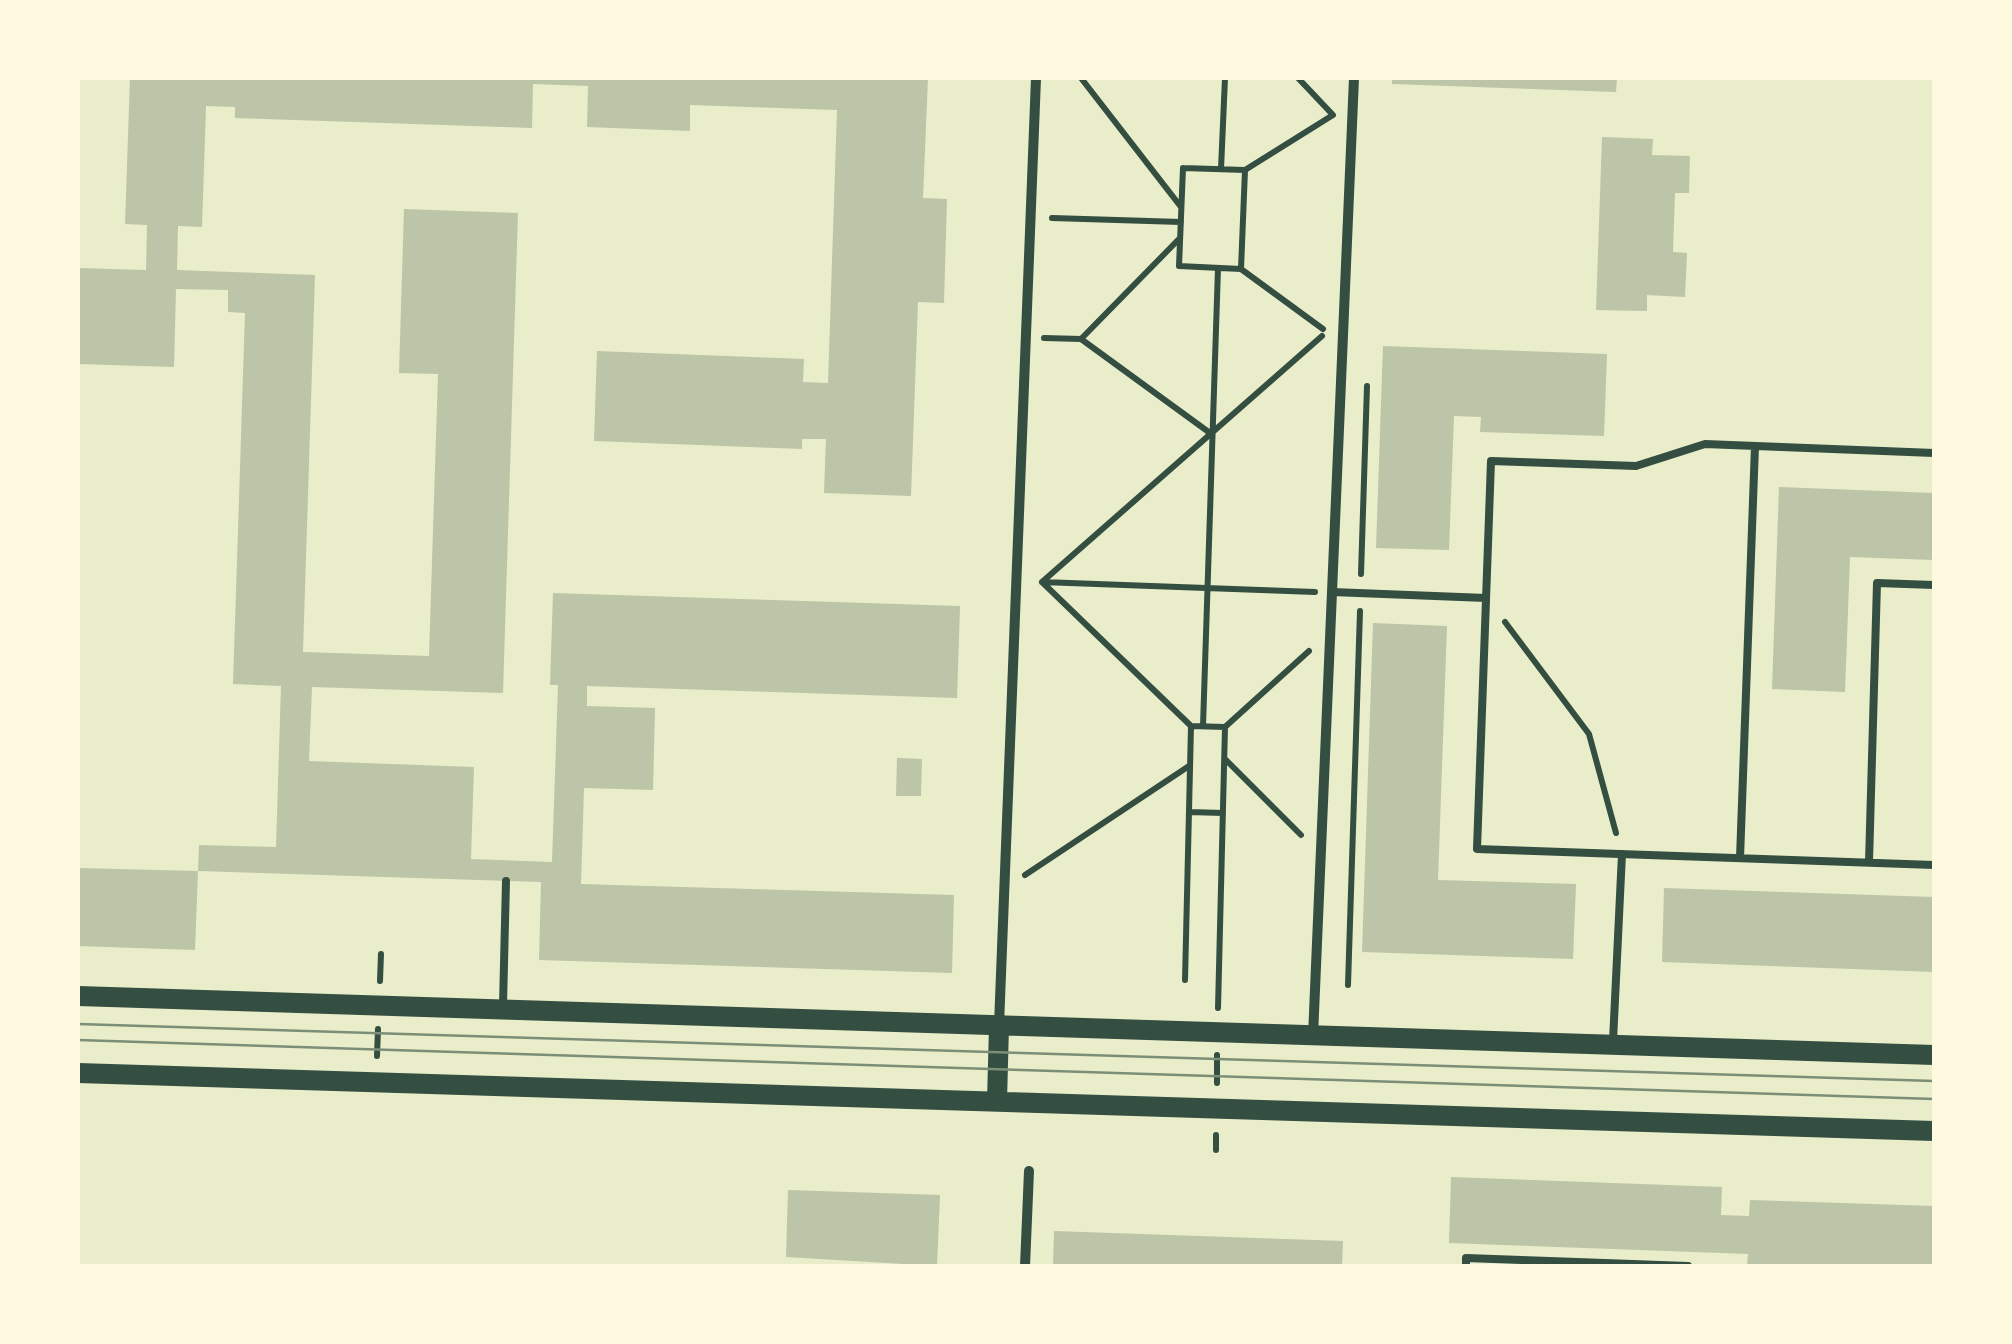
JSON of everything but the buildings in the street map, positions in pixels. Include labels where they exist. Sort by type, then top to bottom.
[{"type":"main road","points":[[78,996],[1934,1056]]},
{"type":"main road","points":[[997,1102],[999,1026]]},
{"type":"main road","points":[[78,1073],[1934,1131]]},
{"type":"street","points":[[999,1026],[1036,78]]},
{"type":"street","points":[[1314,1036],[1354,78]]},
{"type":"street","points":[[1025,1266],[1029,1171]]},
{"type":"lane","points":[[1934,453],[1705,444],[1636,466],[1491,460],[1478,848],[1934,864]]},
{"type":"lane","points":[[1740,858],[1754,446]]},
{"type":"lane","points":[[1869,862],[1877,584],[1934,585]]},
{"type":"lane","points":[[1332,592],[1486,598]]},
{"type":"lane","points":[[1613,1045],[1622,854]]},
{"type":"lane","points":[[503,1010],[506,881]]},
{"type":"lane","points":[[1466,1266],[1466,1258],[1688,1266]]},
{"type":"path","points":[[1081,78],[1182,208]]},
{"type":"path","points":[[1221,169],[1226,78]]},
{"type":"path","points":[[1042,582],[1326,332],[1241,269],[1179,266],[1183,168],[1245,170],[1333,115],[1298,78]]},
{"type":"path","points":[[1241,269],[1245,170]]},
{"type":"path","points":[[1030,217],[1181,222]]},
{"type":"path","points":[[1080,339],[1180,238]]},
{"type":"path","points":[[1203,726],[1218,268]]},
{"type":"path","points":[[1026,338],[1080,339],[1212,434]]},
{"type":"path","points":[[1348,985],[1367,370]]},
{"type":"path","points":[[1016,580],[1332,592]]},
{"type":"path","points":[[1042,582],[1191,726],[1224,726],[1330,633]]},
{"type":"path","points":[[1486,598],[1589,734],[1622,854]]},
{"type":"path","points":[[1185,980],[1191,726]]},
{"type":"path","points":[[1216,1150],[1224,726]]},
{"type":"path","points":[[1224,758],[1321,855]]},
{"type":"path","points":[[1004,889],[1190,766]]},
{"type":"path","points":[[1190,812],[1223,813]]},
{"type":"path","points":[[376,1082],[381,954]]},
{"type":"tram line","points":[[78,1024],[1934,1081]]},
{"type":"tram line","points":[[78,1040],[1934,1099]]}]
